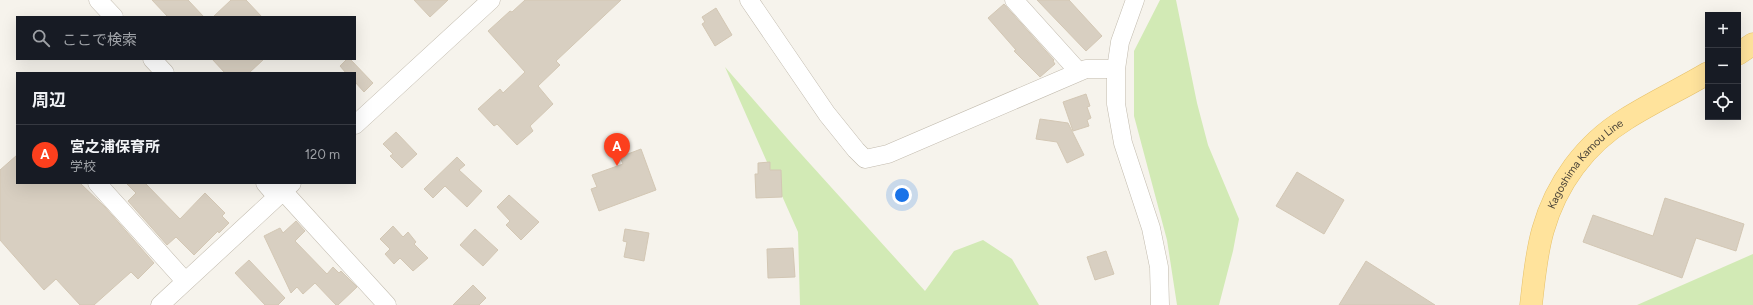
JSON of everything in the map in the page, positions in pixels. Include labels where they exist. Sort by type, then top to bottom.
[{"type":"main road","points":[[1741,52],[1753,44]]},
{"type":"main road","name":"Kagoshima Kamou Line","points":[[1531,305],[1543,230],[1560,186],[1573,167],[1603,135],[1626,119],[1705,75]]},
{"type":"street","points":[[98,0],[113,16]]},
{"type":"street","points":[[356,124],[491,0]]},
{"type":"street","points":[[749,0],[827,114],[865,159],[888,154],[1086,69],[1116,69]]},
{"type":"street","points":[[1014,0],[1079,72]]},
{"type":"street","points":[[1136,0],[1120,42],[1116,69],[1116,104],[1125,149],[1151,228],[1158,267],[1160,305]]},
{"type":"street","points":[[153,60],[164,72]]},
{"type":"street","points":[[99,184],[185,281]]},
{"type":"street","points":[[268,184],[284,190],[387,305]]},
{"type":"street","points":[[160,305],[284,190]]},
{"type":"green space","points":[[1160,0],[1176,0],[1197,103],[1208,145],[1239,219],[1233,251],[1219,305],[1177,305],[1167,240],[1134,116],[1134,51]]},
{"type":"green space","points":[[725,67],[793,145],[925,291],[954,251],[983,240],[1012,259],[1039,305],[800,305],[798,232]]},
{"type":"green space","points":[[1753,254],[1753,305],[1637,305]]},
{"type":"building","points":[[152,0],[188,0],[203,16],[167,16]]},
{"type":"building","points":[[231,0],[246,0],[261,16],[214,16]]},
{"type":"building","points":[[414,0],[448,0],[430,17]]},
{"type":"building","points":[[525,0],[621,0],[556,61],[560,65],[538,86],[553,104],[530,126],[533,131],[517,145],[497,124],[494,126],[478,109],[500,89],[503,93],[525,72],[488,31],[510,11],[512,12]]},
{"type":"building","points":[[1037,0],[1069,0],[1102,36],[1086,51]]},
{"type":"building","points":[[1004,4],[1054,60],[1053,61],[1055,64],[1040,77],[1014,51],[1016,50],[988,18]]},
{"type":"building","points":[[716,8],[732,35],[715,46],[702,24],[705,22],[702,17]]},
{"type":"building","points":[[213,60],[263,60],[250,72],[224,72]]},
{"type":"building","points":[[346,60],[351,60],[373,83],[364,92],[356,83],[356,72],[345,72],[340,66]]},
{"type":"building","points":[[1086,94],[1090,106],[1087,107],[1091,118],[1087,120],[1089,126],[1073,131],[1063,102]]},
{"type":"building","points":[[1040,119],[1068,123],[1084,155],[1067,163],[1057,142],[1036,139]]},
{"type":"building","points":[[396,132],[417,154],[402,168],[390,156],[393,154],[383,144]]},
{"type":"building","points":[[641,149],[656,190],[599,211],[591,189],[597,187],[592,175],[623,164],[620,157]]},
{"type":"building","points":[[16,156],[16,184],[81,184],[105,207],[154,263],[138,279],[131,272],[94,305],[80,305],[56,279],[44,290],[0,240],[0,170]]},
{"type":"building","points":[[457,157],[465,165],[459,170],[482,191],[467,207],[445,186],[433,198],[424,189]]},
{"type":"building","points":[[770,162],[770,170],[781,170],[782,197],[756,198],[755,174],[758,174],[758,163]]},
{"type":"building","points":[[1297,172],[1344,200],[1324,234],[1276,206]]},
{"type":"building","points":[[127,184],[146,184],[180,219],[205,193],[225,213],[222,216],[229,223],[219,233],[218,231],[194,255],[176,237],[167,245],[128,201],[136,193]]},
{"type":"building","points":[[509,195],[539,222],[521,240],[506,225],[510,221],[497,207]]},
{"type":"building","points":[[1665,198],[1744,224],[1736,251],[1696,238],[1682,278],[1583,242],[1593,215],[1653,236]]},
{"type":"building","points":[[296,221],[305,231],[295,241],[327,274],[333,267],[339,273],[341,271],[357,287],[338,305],[336,305],[315,283],[303,294],[297,287],[291,293],[264,236],[280,228],[283,233]]},
{"type":"building","points":[[393,226],[403,237],[408,232],[416,242],[414,244],[428,258],[413,271],[400,258],[394,264],[385,254],[390,249],[380,239]]},
{"type":"building","points":[[475,229],[498,250],[483,266],[460,245]]},
{"type":"building","points":[[625,229],[649,233],[644,261],[624,257],[627,242],[623,241]]},
{"type":"building","points":[[793,248],[795,277],[768,278],[767,249]]},
{"type":"building","points":[[1106,251],[1114,274],[1095,280],[1087,257]]},
{"type":"building","points":[[249,260],[285,298],[278,305],[265,305],[235,273]]},
{"type":"building","points":[[1366,261],[1435,305],[1339,305]]},
{"type":"building","points":[[473,285],[486,298],[479,305],[453,305]]},
{"type":"place","name":"宮之浦保育所","points":[[617,166]]}]
